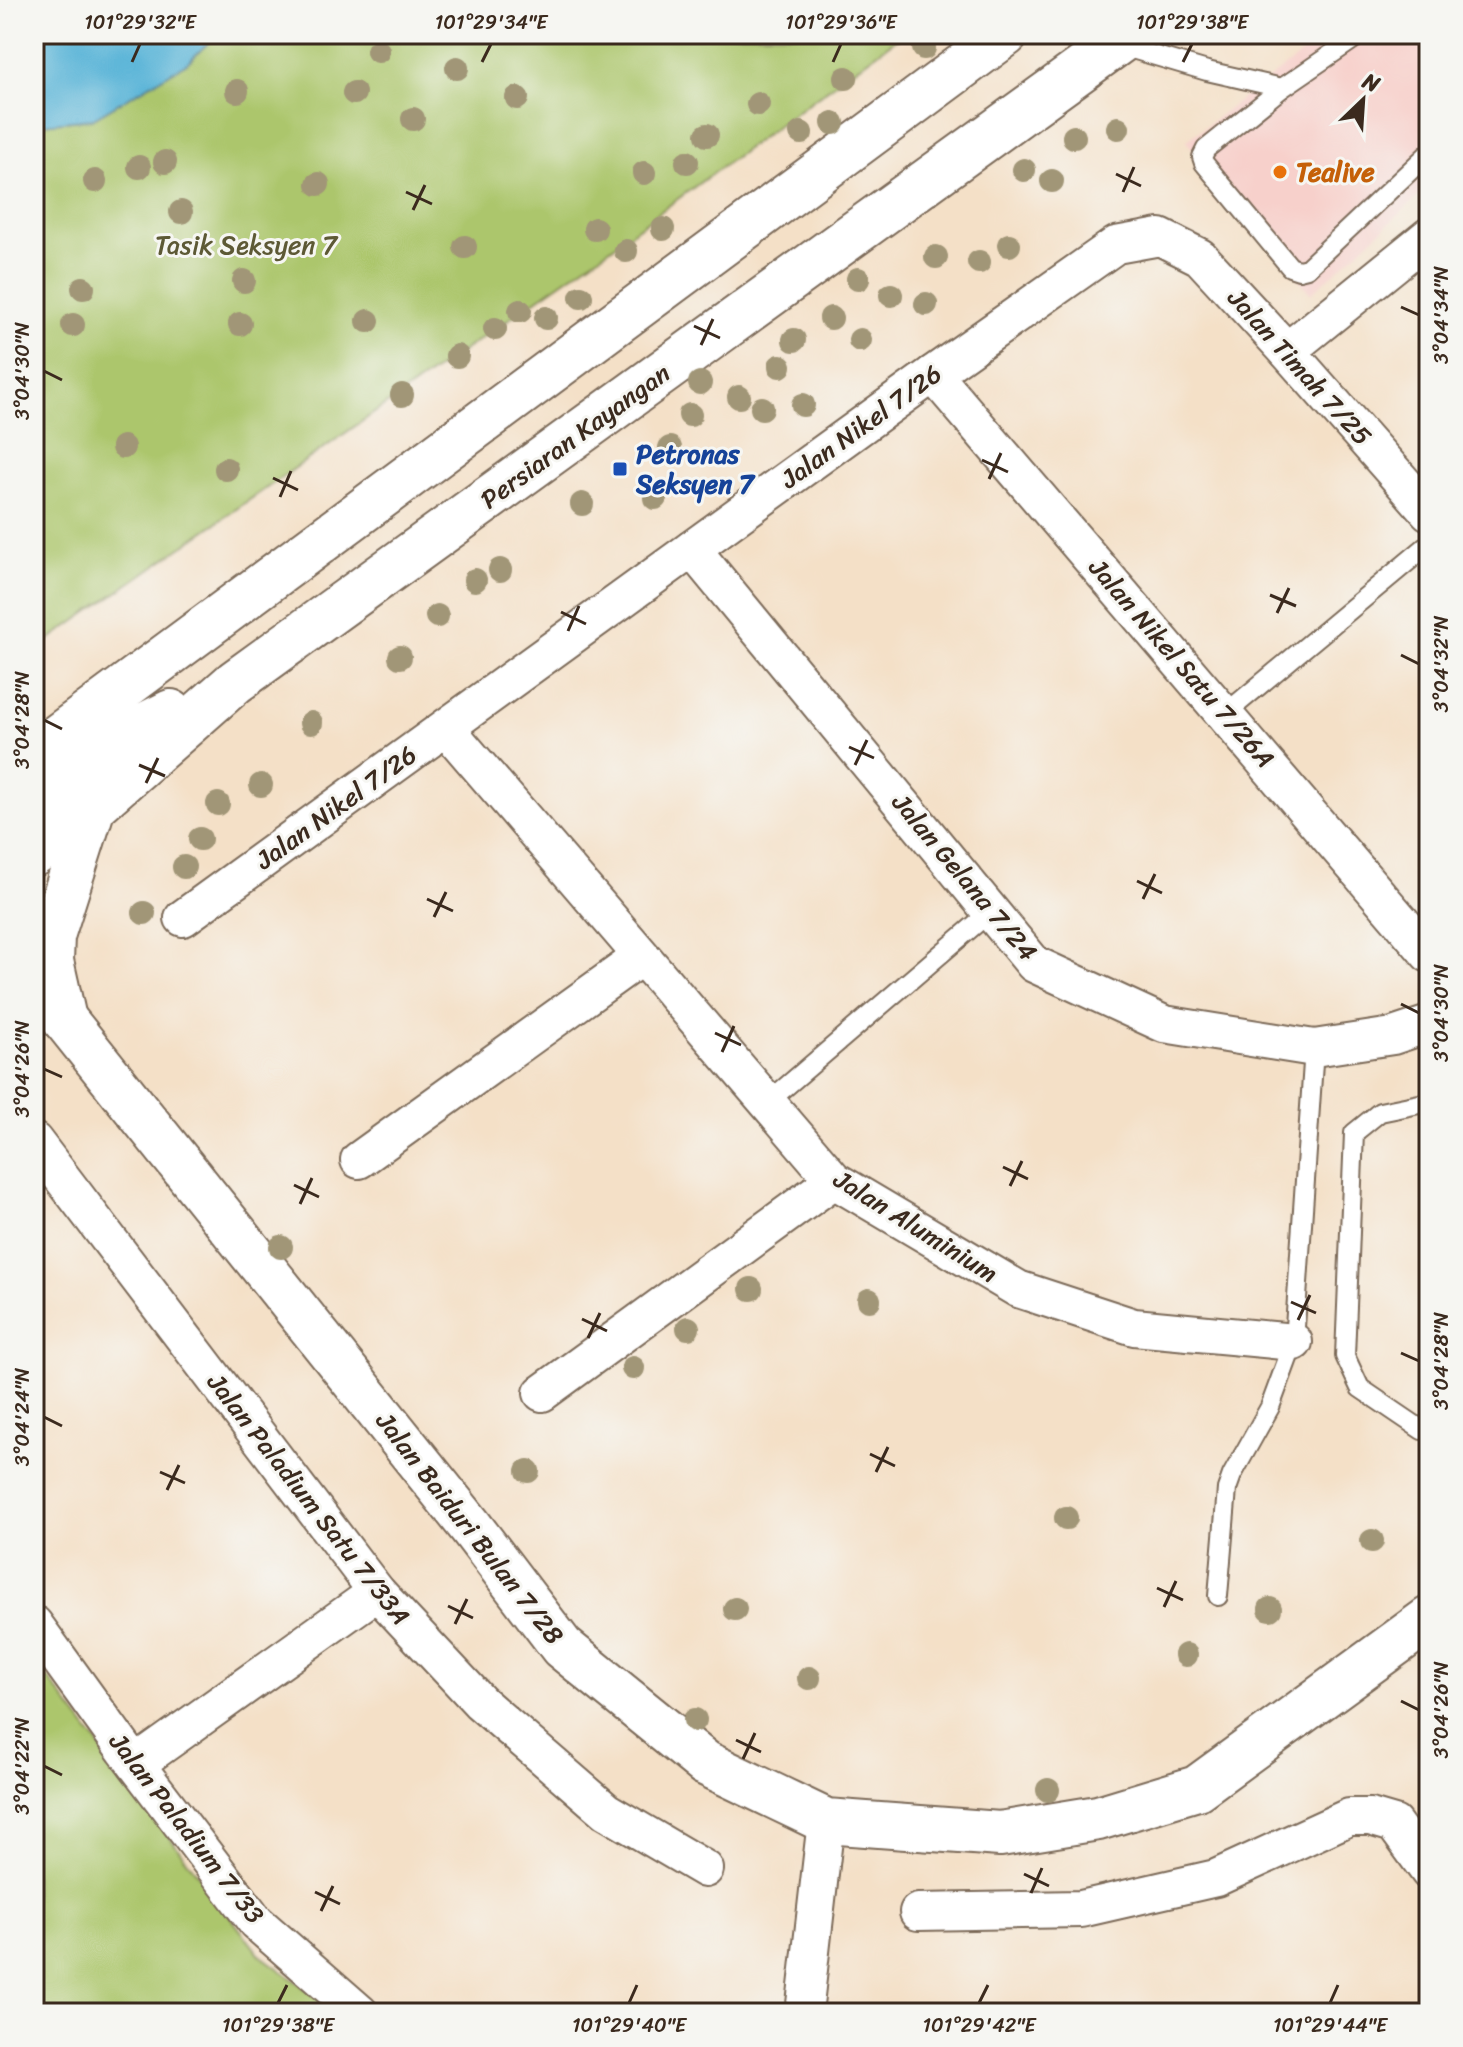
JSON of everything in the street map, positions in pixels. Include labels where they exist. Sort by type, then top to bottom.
[{"type":"main road","points":[[34,754],[1006,34]]},
{"type":"main road","name":"Persiaran Kayangan","points":[[34,854],[93,807],[235,682],[1124,39]]},
{"type":"main road","points":[[34,805],[145,725],[235,682]]},
{"type":"main road","points":[[49,1010],[52,936],[93,807]]},
{"type":"main road","name":"Jalan Baiduri Bulan 7/28","points":[[49,1010],[450,1502],[562,1647],[705,1763],[826,1821],[1000,1834],[1098,1818],[1197,1788],[1429,1619]]},
{"type":"street","points":[[1287,351],[1429,236]]},
{"type":"street","name":"Jalan Timah 7/25","points":[[1160,237],[1200,257],[1429,512]]},
{"type":"street","name":"Jalan Nikel 7/26","points":[[183,918],[933,374],[1116,245],[1160,237]]},
{"type":"street","name":"Jalan Nikel Satu 7/26A","points":[[933,374],[1429,954]]},
{"type":"street","name":"Jalan Gelana 7/24","points":[[692,549],[1034,964],[1164,1024],[1314,1048],[1393,1036],[1429,1024]]},
{"type":"street","name":"Jalan Aluminium","points":[[446,728],[834,1180],[1018,1289],[1134,1327],[1294,1342]]},
{"type":"street","points":[[359,1160],[641,957]]},
{"type":"street","name":"Jalan Paladium Satu 7/33A","points":[[34,1141],[377,1592],[480,1702],[606,1811],[705,1869]]},
{"type":"street","points":[[542,1393],[834,1180]]},
{"type":"street","points":[[136,1764],[377,1592]]},
{"type":"street","name":"Jalan Paladium 7/33","points":[[34,1624],[256,1922],[360,2013]]},
{"type":"street","points":[[918,1912],[1081,1909],[1216,1878],[1349,1817],[1370,1817],[1394,1824],[1429,1872]]},
{"type":"street","points":[[804,2013],[826,1821]]},
{"type":"lane","points":[[1361,34],[1282,88],[1206,149],[1202,157],[1290,267],[1299,270],[1307,268],[1429,153]]},
{"type":"lane","points":[[1124,39],[1207,71],[1282,88]]},
{"type":"lane","points":[[1225,714],[1429,544]]},
{"type":"lane","points":[[768,1102],[991,911]]},
{"type":"lane","points":[[1218,1596],[1227,1489],[1278,1389],[1294,1342],[1314,1048]]},
{"type":"lane","points":[[1429,1102],[1380,1112],[1354,1133],[1345,1356],[1360,1388],[1422,1430],[1429,1429]]},
{"type":"shaded area","points":[[1328,34],[1429,34],[1429,187],[1311,294],[1186,141]]},
{"type":"green space","name":"Tasik Seksyen 7","points":[[34,34],[903,34],[608,250],[34,650]]},
{"type":"green space","points":[[34,1670],[47,1677],[259,1954],[338,2013],[34,2013]]},
{"type":"water","points":[[34,34],[218,34],[187,63],[92,119],[34,125]]},
{"type":"place","name":"Tealive","points":[[1280,172]]},
{"type":"place","name":"Petronas Seksyen 7","points":[[620,469]]}]
